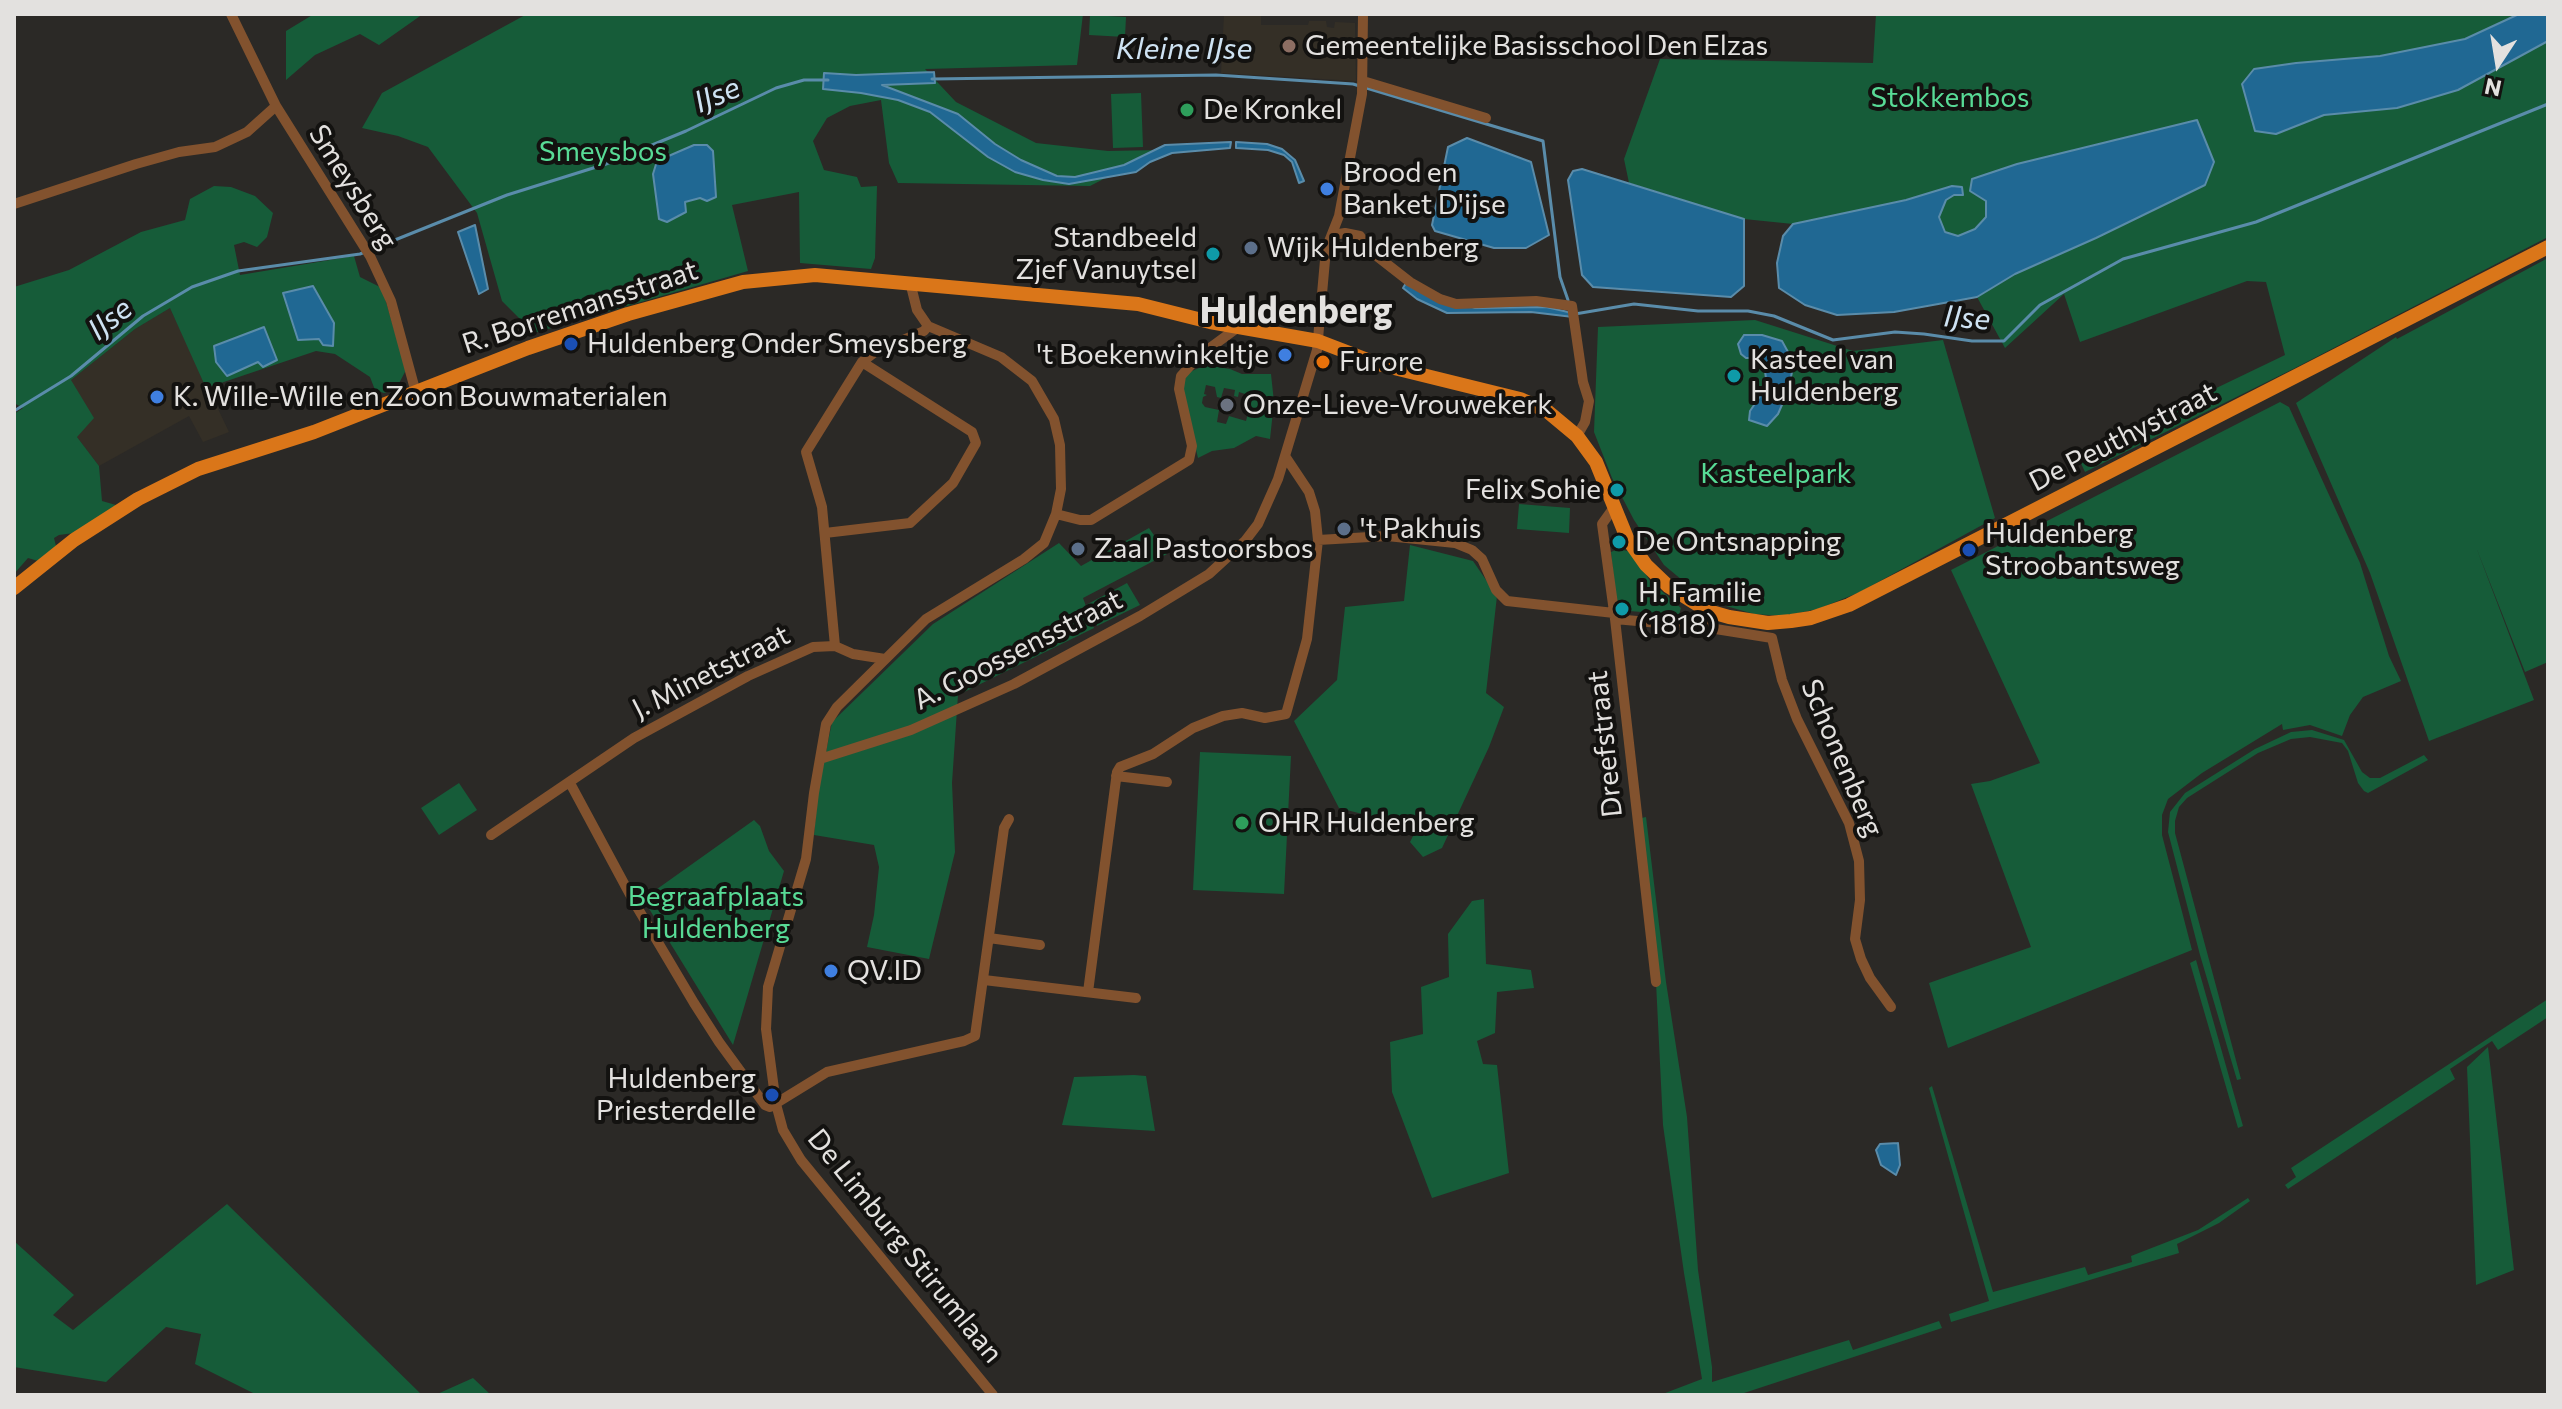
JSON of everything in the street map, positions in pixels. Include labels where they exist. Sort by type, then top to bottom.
[{"type":"main road","name":"De Peuthystraat","points":[[1318,341],[1378,364],[1520,399],[1547,411],[1577,436],[1596,462],[1627,538],[1646,565],[1668,586],[1708,611],[1768,623],[1811,618],[1849,605],[2548,247]]},
{"type":"main road","name":"R. Borremansstraat","points":[[14,588],[74,540],[168,483],[198,469],[314,432],[596,324],[743,282],[815,275],[1138,304],[1237,328],[1318,341]]},
{"type":"street","name":"Smeysberg","points":[[231,14],[276,106],[370,256],[391,301],[416,393]]},
{"type":"street","name":"A. Goossensstraat","points":[[820,759],[959,711],[1140,616],[1209,574],[1245,541],[1258,524],[1285,456],[1318,341],[1326,249],[1333,235],[1363,85],[1363,14]]},
{"type":"street","points":[[1363,85],[1486,118]]},
{"type":"street","points":[[14,204],[165,156],[215,147],[247,132],[276,106]]},
{"type":"street","points":[[1333,235],[1345,233],[1360,236],[1369,250],[1410,282],[1440,299],[1470,305],[1555,302],[1570,305],[1589,401],[1585,422],[1577,436]]},
{"type":"street","points":[[835,646],[819,492],[806,452],[862,362],[875,352],[924,331],[928,326],[917,310],[918,283]]},
{"type":"street","name":"De Limburg Stirumlaan","points":[[928,326],[1001,357],[1032,381],[1054,419],[1060,445],[1063,469],[1056,514],[1044,543],[926,619],[837,707],[826,724],[806,859],[768,987],[766,1029],[776,1104],[783,1130],[814,1179],[993,1395]]},
{"type":"street","points":[[1056,514],[1091,520],[1189,460],[1192,446],[1179,389],[1181,376],[1199,356],[1237,328]]},
{"type":"street","points":[[825,533],[910,523],[953,483],[976,443],[972,432],[862,362]]},
{"type":"street","points":[[1088,992],[1116,774],[1120,767],[1166,748],[1193,728],[1223,716],[1242,713],[1265,718],[1286,714],[1307,639],[1318,540],[1309,492],[1285,456]]},
{"type":"street","name":"Dreefstraat","points":[[1615,506],[1602,524],[1656,982]]},
{"type":"street","points":[[1318,540],[1387,536],[1455,543],[1472,550],[1482,559],[1496,590],[1507,601],[1703,627],[1708,611]]},
{"type":"street","name":"Schonenberg","points":[[1703,627],[1772,638],[1782,680],[1797,719],[1849,823],[1859,861],[1860,900],[1855,939],[1870,978],[1891,1007]]},
{"type":"street","name":"J. Minetstraat","points":[[491,835],[634,738],[734,683],[813,647],[835,646],[853,654],[885,659]]},
{"type":"street","points":[[1116,774],[1167,782]]},
{"type":"street","points":[[570,783],[634,902],[703,1016],[765,1105],[770,1107],[827,1072],[971,1040],[977,1031],[1004,828],[1009,819]]},
{"type":"street","points":[[989,938],[1040,945]]},
{"type":"street","points":[[984,980],[1136,998]]},
{"type":"shaded area","name":"Gemeentelijke Basisschool Den Elzas","points":[[1224,14],[1261,14],[1261,25],[1308,25],[1309,21],[1326,21],[1327,27],[1334,28],[1335,22],[1355,23],[1356,81],[1221,73]]},
{"type":"shaded area","points":[[170,308],[229,432],[203,442],[189,416],[99,466],[77,437],[71,380],[135,329]]},
{"type":"green space","points":[[314,14],[423,14],[379,45],[360,34],[315,55],[286,80],[286,31]]},
{"type":"green space","name":"Smeysbos","points":[[527,14],[1083,14],[1077,65],[925,69],[956,102],[1036,143],[1108,151],[1160,150],[1090,186],[898,183],[889,163],[881,100],[850,106],[827,118],[813,141],[824,170],[857,177],[861,187],[877,186],[875,258],[871,269],[800,263],[799,192],[732,205],[748,271],[534,333],[502,301],[477,213],[428,147],[362,128],[382,93]]},
{"type":"green space","name":"Stokkembos","points":[[1876,14],[2519,14],[2465,39],[2380,56],[2255,69],[2251,112],[2255,131],[2276,134],[2324,115],[2397,108],[2458,90],[2548,41],[2548,237],[2085,472],[2077,455],[2285,355],[2266,282],[2247,281],[2080,342],[2064,294],[2005,348],[1977,297],[2015,274],[2205,185],[2197,120],[2017,164],[1972,179],[1986,201],[1986,217],[1975,229],[1958,236],[1945,232],[1939,217],[1946,200],[1954,195],[1952,186],[1906,200],[1793,224],[1744,219],[1629,183],[1624,159],[1660,59],[1873,63]]},
{"type":"green space","points":[[1090,15],[1126,17],[1125,37],[1089,35]]},
{"type":"green space","points":[[1141,93],[1143,147],[1113,148],[1111,94]]},
{"type":"green space","points":[[214,186],[231,187],[255,196],[273,213],[267,237],[257,247],[244,242],[234,245],[240,275],[354,256],[360,277],[382,288],[406,370],[396,389],[384,393],[375,390],[370,377],[335,354],[316,351],[206,388],[170,308],[135,329],[71,380],[94,418],[77,437],[99,466],[102,501],[116,505],[74,533],[54,538],[56,546],[38,561],[28,558],[14,574],[14,414],[23,408],[14,403],[14,287],[69,270],[141,232],[185,220],[190,199]]},
{"type":"green space","points":[[2548,258],[2548,662],[2525,672],[2476,547],[2534,700],[2429,741],[2370,573],[2296,403],[2396,337]]},
{"type":"green space","name":"Kasteelpark","points":[[1755,320],[1853,351],[1943,340],[1995,518],[1860,592],[1818,609],[1783,616],[1754,614],[1719,604],[1694,590],[1664,565],[1634,520],[1612,478],[1594,432],[1598,327]]},
{"type":"green space","points":[[1206,365],[1242,374],[1271,374],[1274,402],[1270,439],[1256,436],[1234,448],[1212,451],[1198,458],[1181,387],[1185,374]],"holes":[[[1206,385],[1215,387],[1217,397],[1221,398],[1224,388],[1235,390],[1234,396],[1238,397],[1239,392],[1245,394],[1244,399],[1251,401],[1246,421],[1229,416],[1226,424],[1217,422],[1219,410],[1205,407],[1202,403],[1207,395],[1204,394]]]},
{"type":"green space","points":[[2280,402],[2289,407],[2360,563],[2389,656],[2401,681],[2363,697],[2350,715],[2342,736],[2310,725],[2283,730],[2282,724],[2202,773],[2168,799],[2162,815],[2162,835],[2192,950],[1948,1048],[1929,983],[2031,947],[1971,784],[1990,781],[2040,763],[1951,570]]},
{"type":"green space","points":[[1519,504],[1570,508],[1569,533],[1517,529]]},
{"type":"green space","points":[[1149,528],[1167,554],[1083,598],[1094,628],[958,695],[952,783],[955,852],[929,959],[867,947],[879,867],[874,845],[814,835],[818,791],[832,722],[933,624],[1059,543],[1081,566]]},
{"type":"green space","points":[[1410,545],[1473,561],[1497,596],[1486,693],[1504,707],[1442,848],[1423,857],[1410,842],[1417,828],[1339,808],[1294,721],[1337,680],[1345,607],[1404,601]]},
{"type":"green space","points":[[1618,549],[1632,552],[1650,581],[1681,608],[1679,615],[1617,610],[1611,552]]},
{"type":"green space","points":[[1127,583],[1140,605],[1097,626],[1086,605]]},
{"type":"green space","points":[[2312,730],[2344,740],[2362,772],[2370,778],[2380,778],[2424,755],[2428,760],[2368,793],[2358,783],[2348,751],[2342,743],[2310,737],[2291,739],[2258,753],[2187,798],[2179,807],[2175,833],[2241,1079],[2237,1080],[2168,832],[2170,812],[2185,793],[2255,749],[2291,732]]},
{"type":"green space","name":"OHR Huldenberg","points":[[1200,752],[1291,756],[1284,894],[1193,890]]},
{"type":"green space","points":[[459,783],[477,810],[439,835],[421,808]]},
{"type":"green space","points":[[1646,817],[1666,982],[1687,1117],[1698,1270],[1712,1382],[1849,1340],[1853,1350],[1939,1321],[1942,1328],[1738,1395],[1660,1395],[1702,1379],[1663,1125],[1656,982],[1637,819]]},
{"type":"green space","name":"Begraafplaats Huldenberg","points":[[754,820],[760,826],[769,851],[784,871],[733,1045],[643,899]]},
{"type":"green space","points":[[1484,899],[1486,964],[1531,970],[1534,988],[1497,992],[1495,1033],[1477,1041],[1483,1064],[1497,1065],[1509,1173],[1432,1198],[1392,1092],[1390,1042],[1423,1034],[1421,987],[1449,977],[1448,934],[1472,901]]},
{"type":"green space","points":[[2196,960],[2243,1126],[2238,1128],[2190,963]]},
{"type":"green space","points":[[2548,999],[2548,1017],[2498,1050],[2492,1041],[2450,1069],[2455,1079],[2288,1189],[2285,1185],[2296,1177],[2291,1168]]},
{"type":"green space","points":[[2488,1047],[2514,1270],[2476,1285],[2467,1067]]},
{"type":"green space","points":[[1146,1076],[1155,1131],[1062,1125],[1074,1077]]},
{"type":"green space","points":[[1932,1086],[1993,1292],[2085,1267],[2088,1275],[2132,1262],[2131,1256],[2198,1230],[2248,1198],[2250,1201],[2219,1223],[2177,1244],[2179,1253],[1951,1322],[1949,1314],[1989,1301],[1929,1088]]},
{"type":"green space","points":[[227,1204],[422,1395],[257,1395],[195,1364],[201,1334],[166,1327],[106,1382],[14,1367],[14,1241],[74,1295],[53,1315],[73,1330]]},
{"type":"green space","points":[[473,1378],[491,1395],[435,1395]]},
{"type":"water","points":[[2519,14],[2548,14],[2548,41],[2458,90],[2397,108],[2324,115],[2276,134],[2255,131],[2242,84],[2254,69],[2380,56],[2465,39]]},
{"type":"water","points":[[934,72],[935,83],[882,85],[958,114],[995,144],[1057,176],[1075,177],[1124,165],[1165,145],[1231,142],[1230,148],[1172,153],[1136,172],[1069,184],[1015,172],[988,157],[930,112],[898,100],[823,89],[824,73]]},
{"type":"water","points":[[2197,120],[2214,162],[2205,185],[2015,274],[1977,297],[1894,312],[1837,315],[1805,305],[1779,288],[1777,263],[1783,236],[1793,224],[1906,200],[1952,186],[1962,187],[1963,195],[1954,195],[1946,200],[1939,217],[1945,232],[1958,236],[1975,229],[1986,217],[1986,201],[1970,191],[1972,179],[2017,164]]},
{"type":"water","points":[[1467,138],[1531,162],[1549,235],[1526,248],[1494,248],[1435,231],[1432,225],[1448,147]]},
{"type":"water","points":[[1236,142],[1267,144],[1282,149],[1295,160],[1304,181],[1299,183],[1292,162],[1284,155],[1268,150],[1236,148]]},
{"type":"water","points":[[694,145],[707,145],[713,151],[716,197],[707,201],[700,198],[685,202],[686,212],[667,222],[659,219],[653,174],[657,161]]},
{"type":"water","points":[[1582,169],[1744,219],[1744,286],[1731,297],[1593,287],[1582,275],[1568,180],[1573,171]]},
{"type":"water","points":[[475,225],[488,289],[479,294],[458,232]]},
{"type":"water","points":[[1406,283],[1475,308],[1546,307],[1568,312],[1573,317],[1531,312],[1447,313],[1417,299],[1403,288]]},
{"type":"water","points":[[313,286],[334,323],[333,346],[323,345],[319,339],[298,340],[283,293]]},
{"type":"water","points":[[264,327],[277,360],[263,367],[258,362],[227,376],[216,362],[214,346]]},
{"type":"water","points":[[1744,335],[1762,335],[1782,341],[1788,352],[1792,372],[1788,391],[1778,414],[1767,426],[1749,420],[1750,411],[1767,386],[1765,371],[1758,358],[1746,358],[1741,354],[1738,344]]},
{"type":"water","points":[[1898,1143],[1900,1165],[1896,1175],[1881,1165],[1876,1150],[1880,1144]]},
{"type":"waterway","name":"Kleine IJse","points":[[932,79],[1216,75],[1353,84],[1543,141],[1560,277],[1568,300]]},
{"type":"waterway","name":"IJse","points":[[14,411],[71,376],[143,316],[192,287],[238,271],[360,254],[507,195],[606,164],[686,131],[776,88],[804,80],[828,80]]},
{"type":"waterway","name":"IJse","points":[[1575,314],[1634,304],[1698,311],[1748,311],[1774,316],[1833,340],[1895,332],[1972,341],[2004,341],[2040,305],[2123,259],[2256,222],[2548,104]]},
{"type":"place","name":"Gemeentelijke Basisschool Den Elzas","points":[[1289,46]]},
{"type":"place","name":"De Kronkel","points":[[1187,110]]},
{"type":"place","name":"Brood en Banket D'ijse","points":[[1327,189]]},
{"type":"place","name":"Wijk Huldenberg","points":[[1251,248]]},
{"type":"place","name":"Standbeeld Zjef Vanuytsel","points":[[1213,254]]},
{"type":"place","name":"Huldenberg Onder Smeysberg","points":[[571,344]]},
{"type":"place","name":"'t Boekenwinkeltje","points":[[1285,355]]},
{"type":"place","name":"Furore","points":[[1323,362]]},
{"type":"place","name":"Kasteel van Huldenberg","points":[[1734,376]]},
{"type":"place","name":"K. Wille-Wille en Zoon Bouwmaterialen","points":[[157,397]]},
{"type":"place","name":"Onze-Lieve-Vrouwekerk","points":[[1227,405]]},
{"type":"place","name":"Felix Sohie","points":[[1617,490]]},
{"type":"place","name":"'t Pakhuis","points":[[1344,529]]},
{"type":"place","name":"De Ontsnapping","points":[[1619,542]]},
{"type":"place","name":"Zaal Pastoorsbos","points":[[1078,549]]},
{"type":"place","name":"Huldenberg Stroobantsweg","points":[[1969,550]]},
{"type":"place","name":"H. Familie (1818)","points":[[1622,609]]},
{"type":"place","name":"OHR Huldenberg","points":[[1242,823]]},
{"type":"place","name":"QV.ID","points":[[831,971]]},
{"type":"place","name":"Huldenberg Priesterdelle","points":[[772,1095]]},
{"type":"district","name":"Huldenberg","points":[[1296,311]]}]
